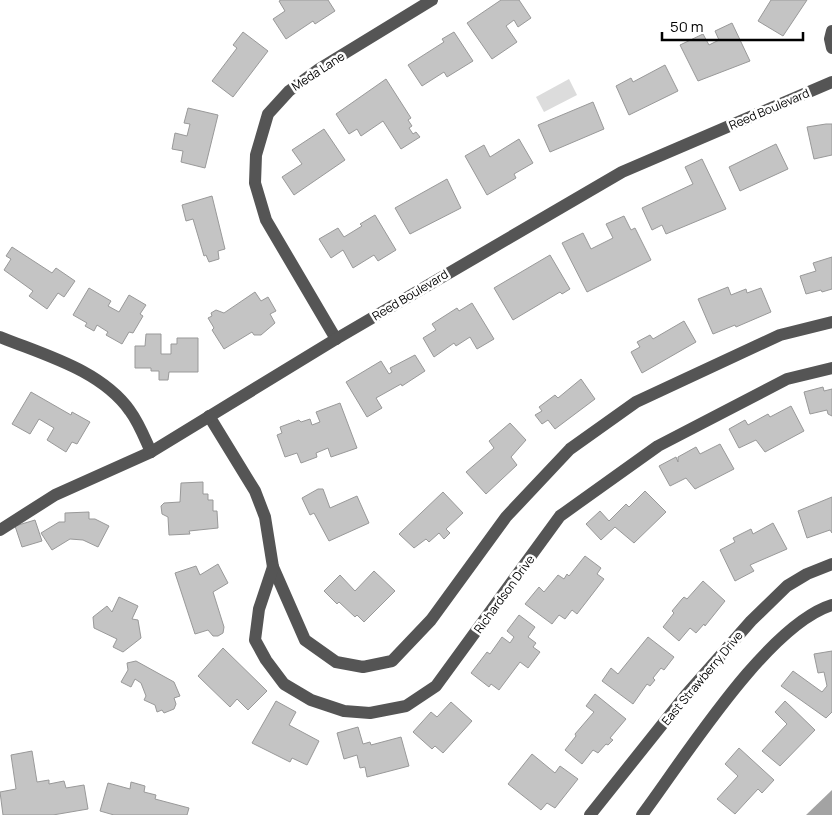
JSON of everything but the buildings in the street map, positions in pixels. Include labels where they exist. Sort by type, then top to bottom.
[{"type":"street","name":"Meda Lane","points":[[336,339],[266,220],[255,183],[256,155],[268,114],[289,90],[319,69],[432,0]]},
{"type":"street","points":[[832,31],[830,39],[832,48]]},
{"type":"street","name":"Reed Boulevard","points":[[0,530],[55,495],[151,452],[336,339],[622,172],[832,82]]},
{"type":"street","name":"Richardson Drive","points":[[209,416],[255,491],[265,518],[273,567],[305,640],[336,662],[362,667],[392,661],[431,620],[506,517],[570,449],[636,402],[780,335],[832,322]]},
{"type":"street","points":[[0,337],[66,364],[106,386],[130,410],[151,452]]},
{"type":"street","name":"Richardson Drive","points":[[273,567],[259,609],[255,640],[266,660],[284,684],[311,700],[344,711],[370,714],[406,706],[436,686],[560,516],[658,446],[787,379],[832,368]]},
{"type":"street","name":"East Strawberry Drive","points":[[590,815],[685,696],[750,621],[787,586],[807,574],[832,564]]},
{"type":"street","points":[[642,815],[713,719],[762,657],[805,618],[832,605]]},
{"type":"shaded area","points":[[569,79],[577,95],[544,112],[536,97]]},
{"type":"shaded area","points":[[832,790],[832,815],[806,815]]}]
